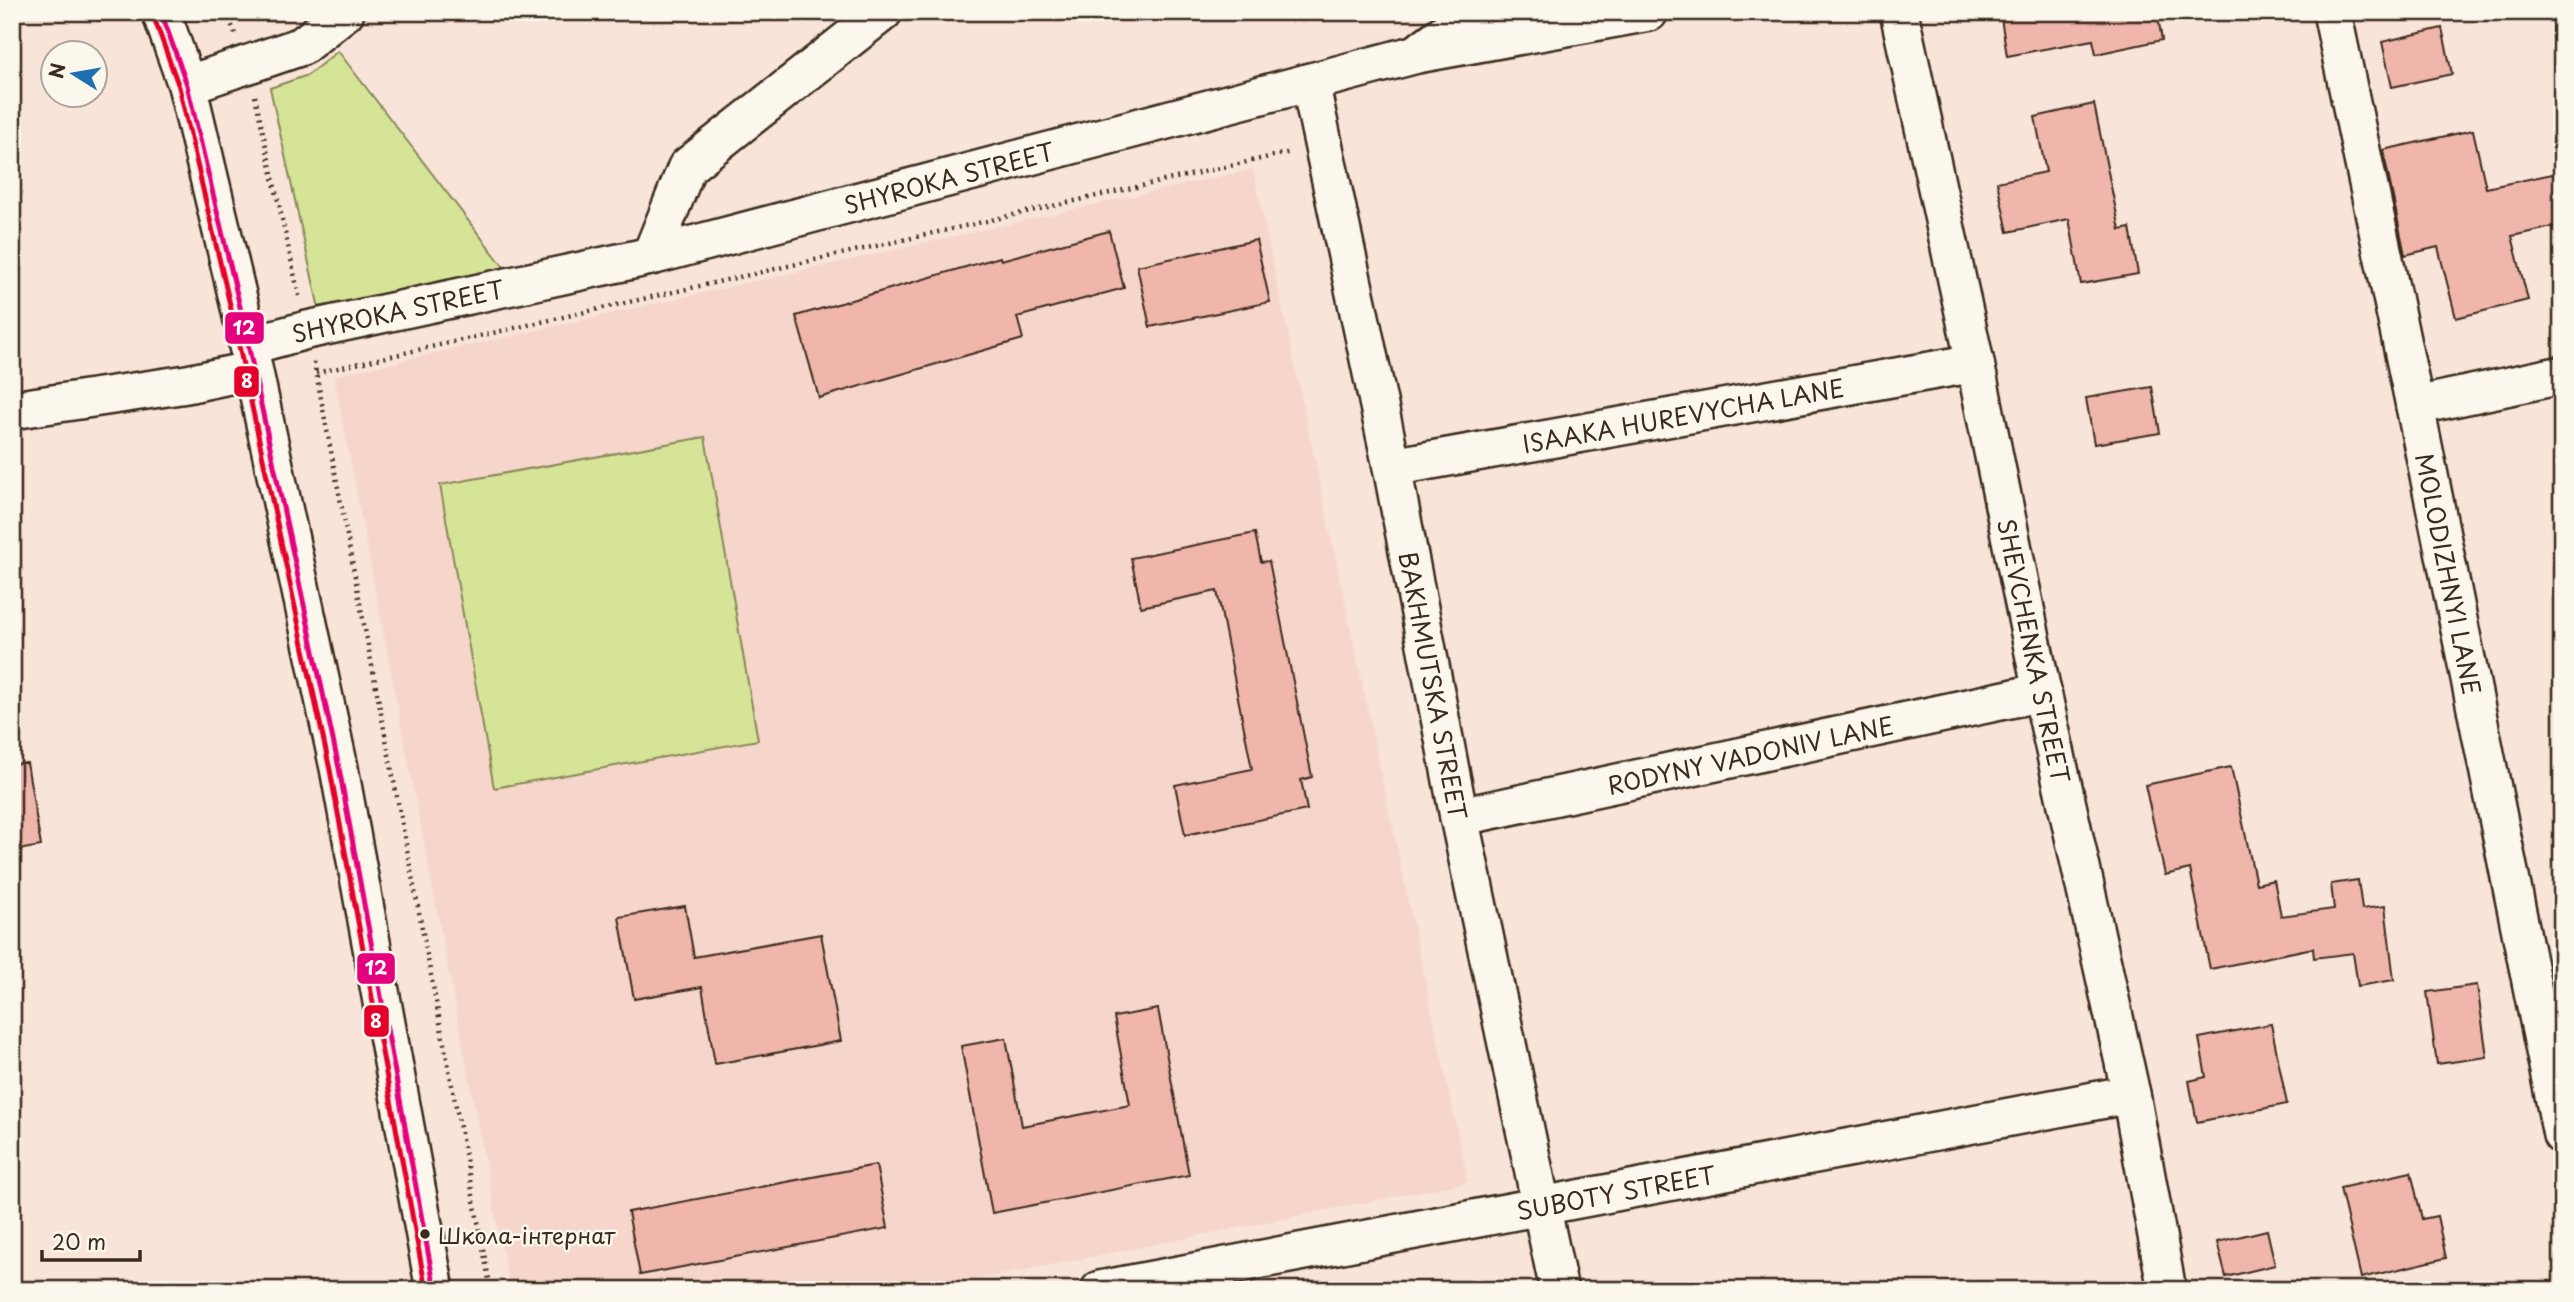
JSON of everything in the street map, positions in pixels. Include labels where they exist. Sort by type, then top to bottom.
[{"type":"street","points":[[161,12],[187,85],[251,358],[339,768],[435,1290]]},
{"type":"street","points":[[187,85],[302,46],[345,12]]},
{"type":"street","points":[[651,256],[687,167],[883,12]]},
{"type":"street","points":[[1417,54],[1473,12]]},
{"type":"street","name":"SHYROKA STREET","points":[[12,411],[187,384],[251,358],[306,330],[651,256],[1417,54],[1649,12]]},
{"type":"street","name":"SHEVCHENKA STREET","points":[[1899,12],[1975,362],[2042,692],[2131,1094],[2167,1290]]},
{"type":"street","name":"MOLODIZHNYI LANE","points":[[2332,12],[2554,1054],[2562,1135]]},
{"type":"street","name":"BAKHMUTSKA STREET","points":[[1310,82],[1392,467],[1459,817],[1559,1290]]},
{"type":"street","name":"ISAAKA HUREVYCHA LANE","points":[[1392,467],[1975,362]]},
{"type":"street","points":[[2415,406],[2562,376]]},
{"type":"street","name":"RODYNY VADONIV LANE","points":[[1459,817],[2042,692]]},
{"type":"street","name":"SUBOTY STREET","points":[[1100,1290],[2131,1094]]},
{"type":"path","points":[[256,98],[316,373],[491,1290]]},
{"type":"path","points":[[316,373],[1324,145]]},
{"type":"shaded area","points":[[1253,169],[1468,1182],[925,1290],[510,1290],[334,376]]},
{"type":"green space","points":[[338,51],[510,275],[320,313],[270,88],[308,75]]},
{"type":"green space","points":[[705,437],[758,740],[494,788],[440,485]]},
{"type":"building","points":[[2000,12],[2157,12],[2162,40],[2096,54],[2093,40],[2007,56]]},
{"type":"building","points":[[2442,28],[2452,74],[2392,87],[2382,42]]},
{"type":"building","points":[[2094,104],[2120,230],[2130,228],[2138,274],[2081,284],[2069,219],[2008,232],[1997,182],[2046,172],[2035,117]]},
{"type":"building","points":[[2473,130],[2486,188],[2562,172],[2562,225],[2512,236],[2528,300],[2456,318],[2438,247],[2405,255],[2383,150]]},
{"type":"building","points":[[1109,231],[1124,288],[1017,317],[1023,339],[819,398],[796,316],[1000,257],[1001,260]]},
{"type":"building","points":[[1256,240],[1270,302],[1150,327],[1137,266]]},
{"type":"building","points":[[2152,387],[2160,433],[2094,444],[2086,398]]},
{"type":"building","points":[[1255,533],[1261,562],[1269,561],[1312,777],[1301,780],[1307,810],[1185,835],[1175,785],[1252,769],[1217,591],[1141,607],[1131,558]]},
{"type":"building","points":[[27,763],[41,846],[12,851],[12,764]]},
{"type":"building","points":[[2231,767],[2256,884],[2274,880],[2281,916],[2334,909],[2331,884],[2358,880],[2362,909],[2385,906],[2394,980],[2358,986],[2353,953],[2314,958],[2313,948],[2210,969],[2190,869],[2165,875],[2145,785]]},
{"type":"building","points":[[685,906],[694,957],[821,934],[841,1041],[715,1064],[702,987],[634,999],[619,917]]},
{"type":"building","points":[[2477,985],[2487,1057],[2437,1064],[2427,992]]},
{"type":"building","points":[[1158,1009],[1189,1175],[992,1213],[961,1046],[1006,1038],[1022,1126],[1130,1105],[1114,1017]]},
{"type":"building","points":[[2271,1024],[2287,1104],[2197,1122],[2189,1081],[2206,1077],[2199,1038]]},
{"type":"building","points":[[876,1165],[888,1228],[640,1275],[628,1212]]},
{"type":"building","points":[[2411,1172],[2422,1219],[2437,1216],[2446,1258],[2361,1278],[2340,1188]]},
{"type":"building","points":[[2267,1230],[2275,1265],[2226,1277],[2217,1242]]},
{"type":"transit line","name":"12","points":[[161,12],[187,85],[240,307],[339,768],[435,1290]]},
{"type":"transit line","name":"8","points":[[153,15],[179,87],[231,309],[330,770],[426,1290]]},
{"type":"place","name":"Школа-інтернат","points":[[425,1234]]}]
